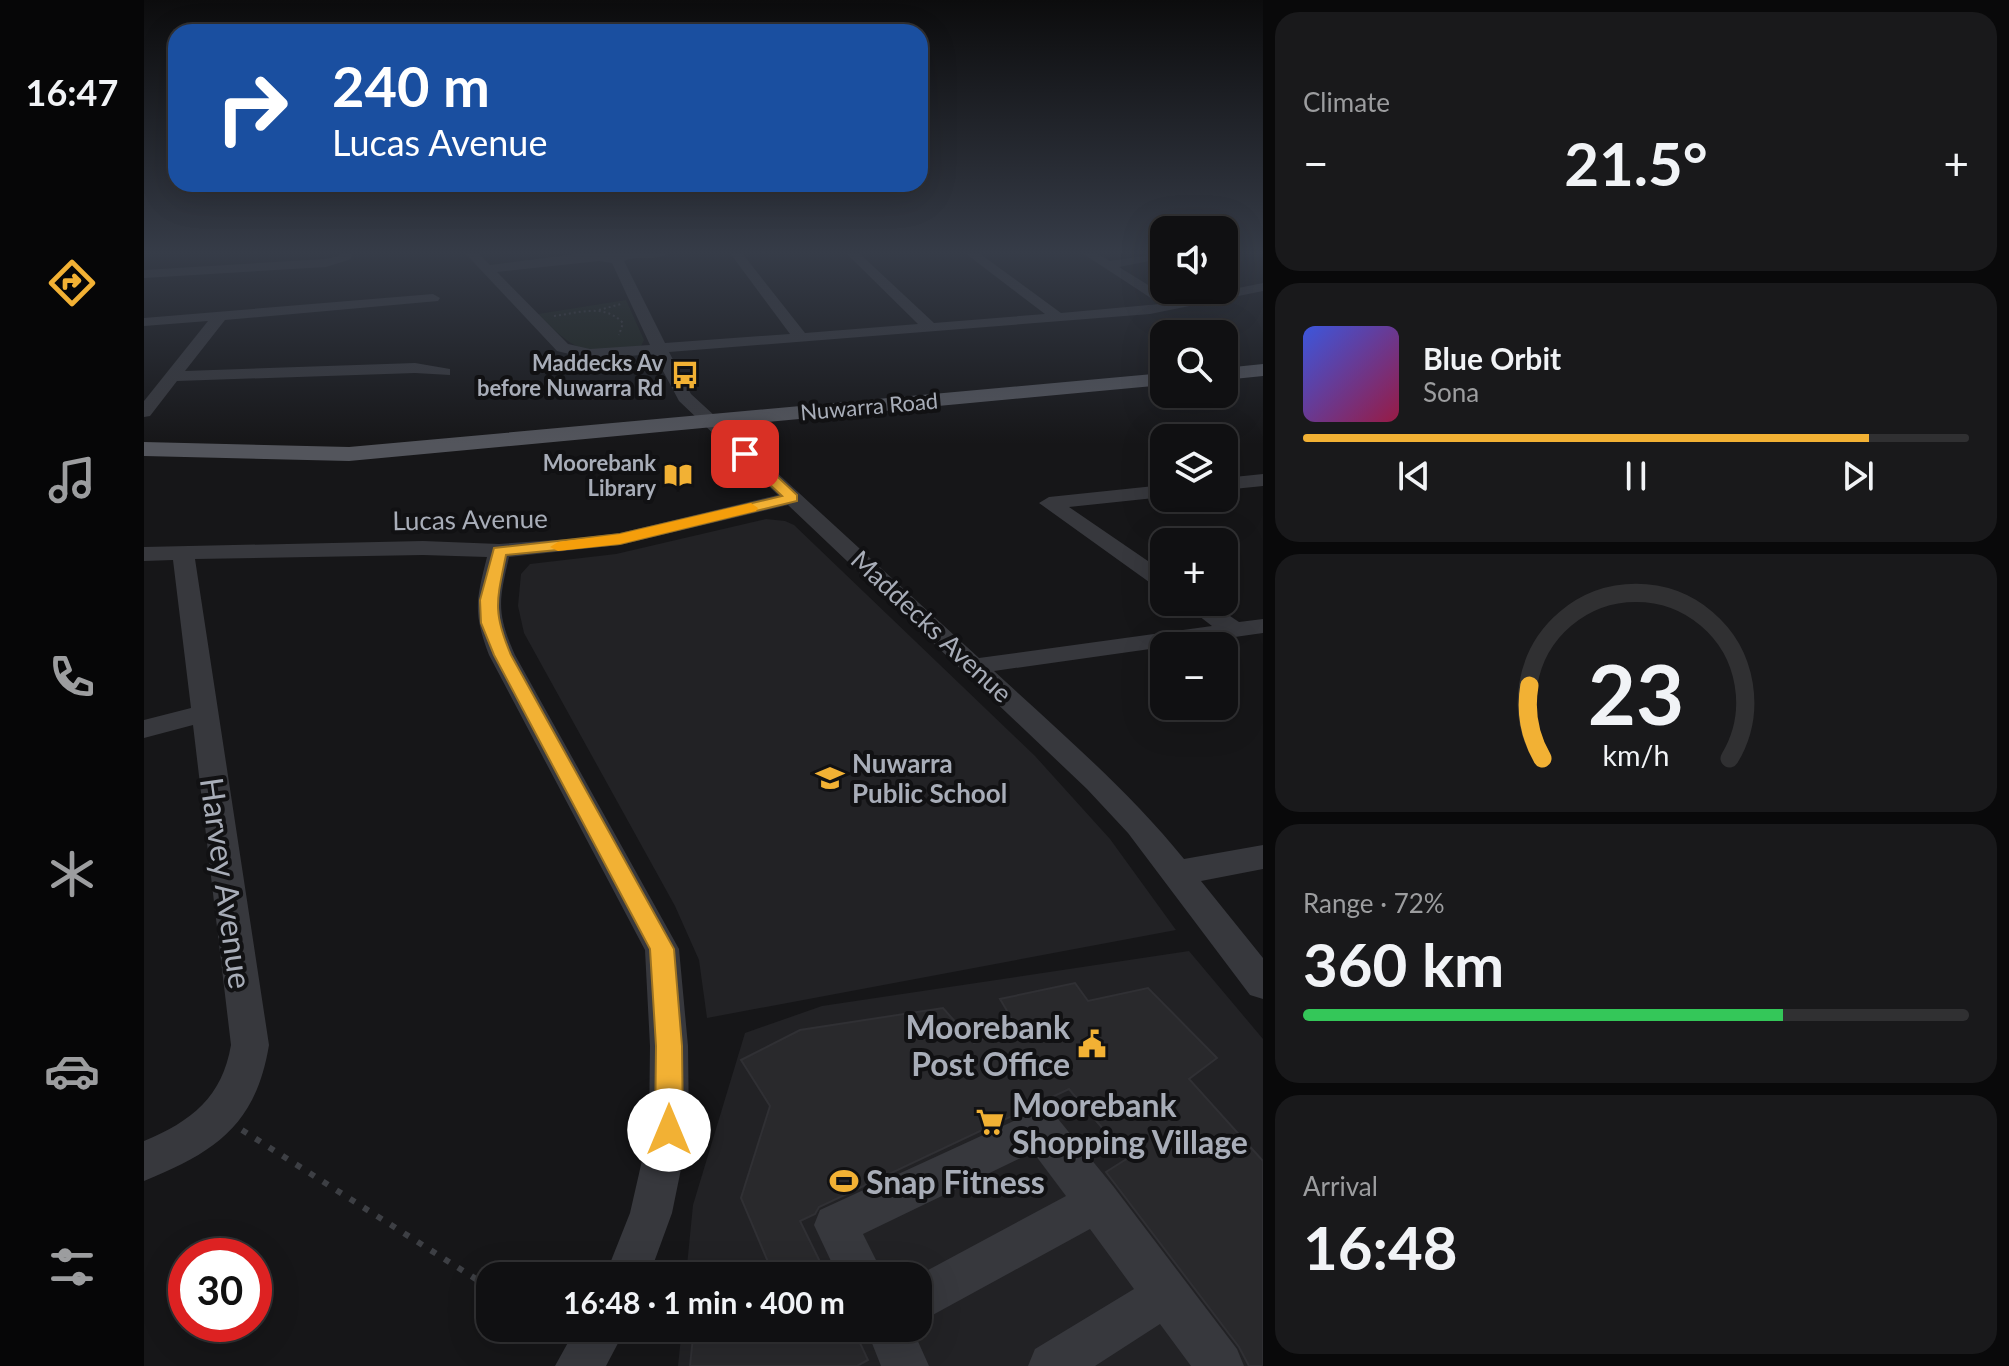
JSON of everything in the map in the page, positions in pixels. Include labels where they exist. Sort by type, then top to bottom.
[{"type":"main road","points":[[1238,373],[1263,370]]},
{"type":"main road","name":"Nuwarra Road","points":[[144,449],[349,454],[1150,380]]},
{"type":"street","points":[[144,322],[211,317]]},
{"type":"street","points":[[144,412],[219,317]]},
{"type":"street","points":[[533,317],[563,348],[590,354],[1058,317]]},
{"type":"street","name":"Maddecks Avenue","points":[[647,317],[680,390],[709,421],[1097,782],[1139,825],[1263,984]]},
{"type":"street","points":[[785,317],[801,338]]},
{"type":"street","points":[[919,317],[931,328]]},
{"type":"street","points":[[174,376],[415,368],[444,372]]},
{"type":"street","points":[[1238,483],[1263,480]]},
{"type":"street","points":[[1150,492],[1049,503],[1150,572]]},
{"type":"street","name":"Lucas Avenue","points":[[144,554],[423,548],[499,551],[620,539],[792,498]]},
{"type":"street","points":[[499,551],[488,600],[489,623],[502,655],[662,949],[669,1046],[669,1130],[651,1213],[632,1262]]},
{"type":"street","name":"Harvey Avenue","points":[[144,1161],[176,1149],[200,1135],[220,1116],[245,1078],[250,1045],[183,553]]},
{"type":"street","points":[[1214,616],[1234,630]]},
{"type":"street","points":[[975,666],[1263,626]]},
{"type":"street","points":[[144,729],[204,713]]},
{"type":"street","points":[[1177,873],[1263,857]]},
{"type":"street","points":[[855,1262],[835,1225],[1040,1128],[1220,1366]]},
{"type":"street","points":[[932,1292],[1098,1201]]},
{"type":"street","points":[[1052,1366],[1167,1294]]},
{"type":"street","points":[[579,1366],[594,1342]]},
{"type":"street","points":[[895,1342],[905,1366]]},
{"type":"path","points":[[614,338],[622,332],[623,323],[618,317]]},
{"type":"path","points":[[220,1116],[476,1279]]},
{"type":"shaded area","points":[[541,317],[634,317],[644,340],[641,346],[594,350],[564,338]]},
{"type":"shaded area","name":"Nuwarra Public School","points":[[766,519],[794,525],[1035,756],[1110,839],[1176,930],[707,1018],[699,960],[675,906],[524,633],[518,606],[521,574],[530,564],[616,554]]},
{"type":"shaded area","name":"Moorebank Shopping Village","points":[[1189,951],[1263,1039],[1263,1366],[678,1366],[681,1342],[932,1342],[932,1262],[687,1262],[693,1205],[745,1033],[822,1006]]},
{"type":"building","points":[[1075,983],[1088,1001],[1148,988],[1217,1058],[1189,1079],[1263,1161],[1263,1366],[1249,1366],[1239,1347],[1106,1172],[1128,1158],[1069,1089],[819,1207],[815,1214],[800,1221],[820,1262],[768,1262],[741,1198],[770,1106],[741,1060],[800,1030],[943,1008],[974,1043],[1016,1026],[1000,999]]},
{"type":"building","points":[[693,1342],[860,1342],[868,1360],[857,1366],[690,1366]]},
{"type":"slow traffic","points":[[558,547],[620,539],[751,508]]},
{"type":"place","name":"Maddecks Av before Nuwarra Rd","points":[[685,375]]},
{"type":"place","name":"Moorebank Library","points":[[678,475]]},
{"type":"place","name":"Nuwarra Public School","points":[[830,778]]},
{"type":"place","name":"Moorebank Post Office","points":[[1092,1044]]},
{"type":"place","name":"Moorebank Shopping Village","points":[[990,1122]]},
{"type":"place","name":"Snap Fitness","points":[[844,1181]]},
{"type":"route","points":[[669,1130],[669,1046],[662,949],[502,655],[489,623],[488,600],[499,551],[620,539],[792,498],[745,454]]}]
